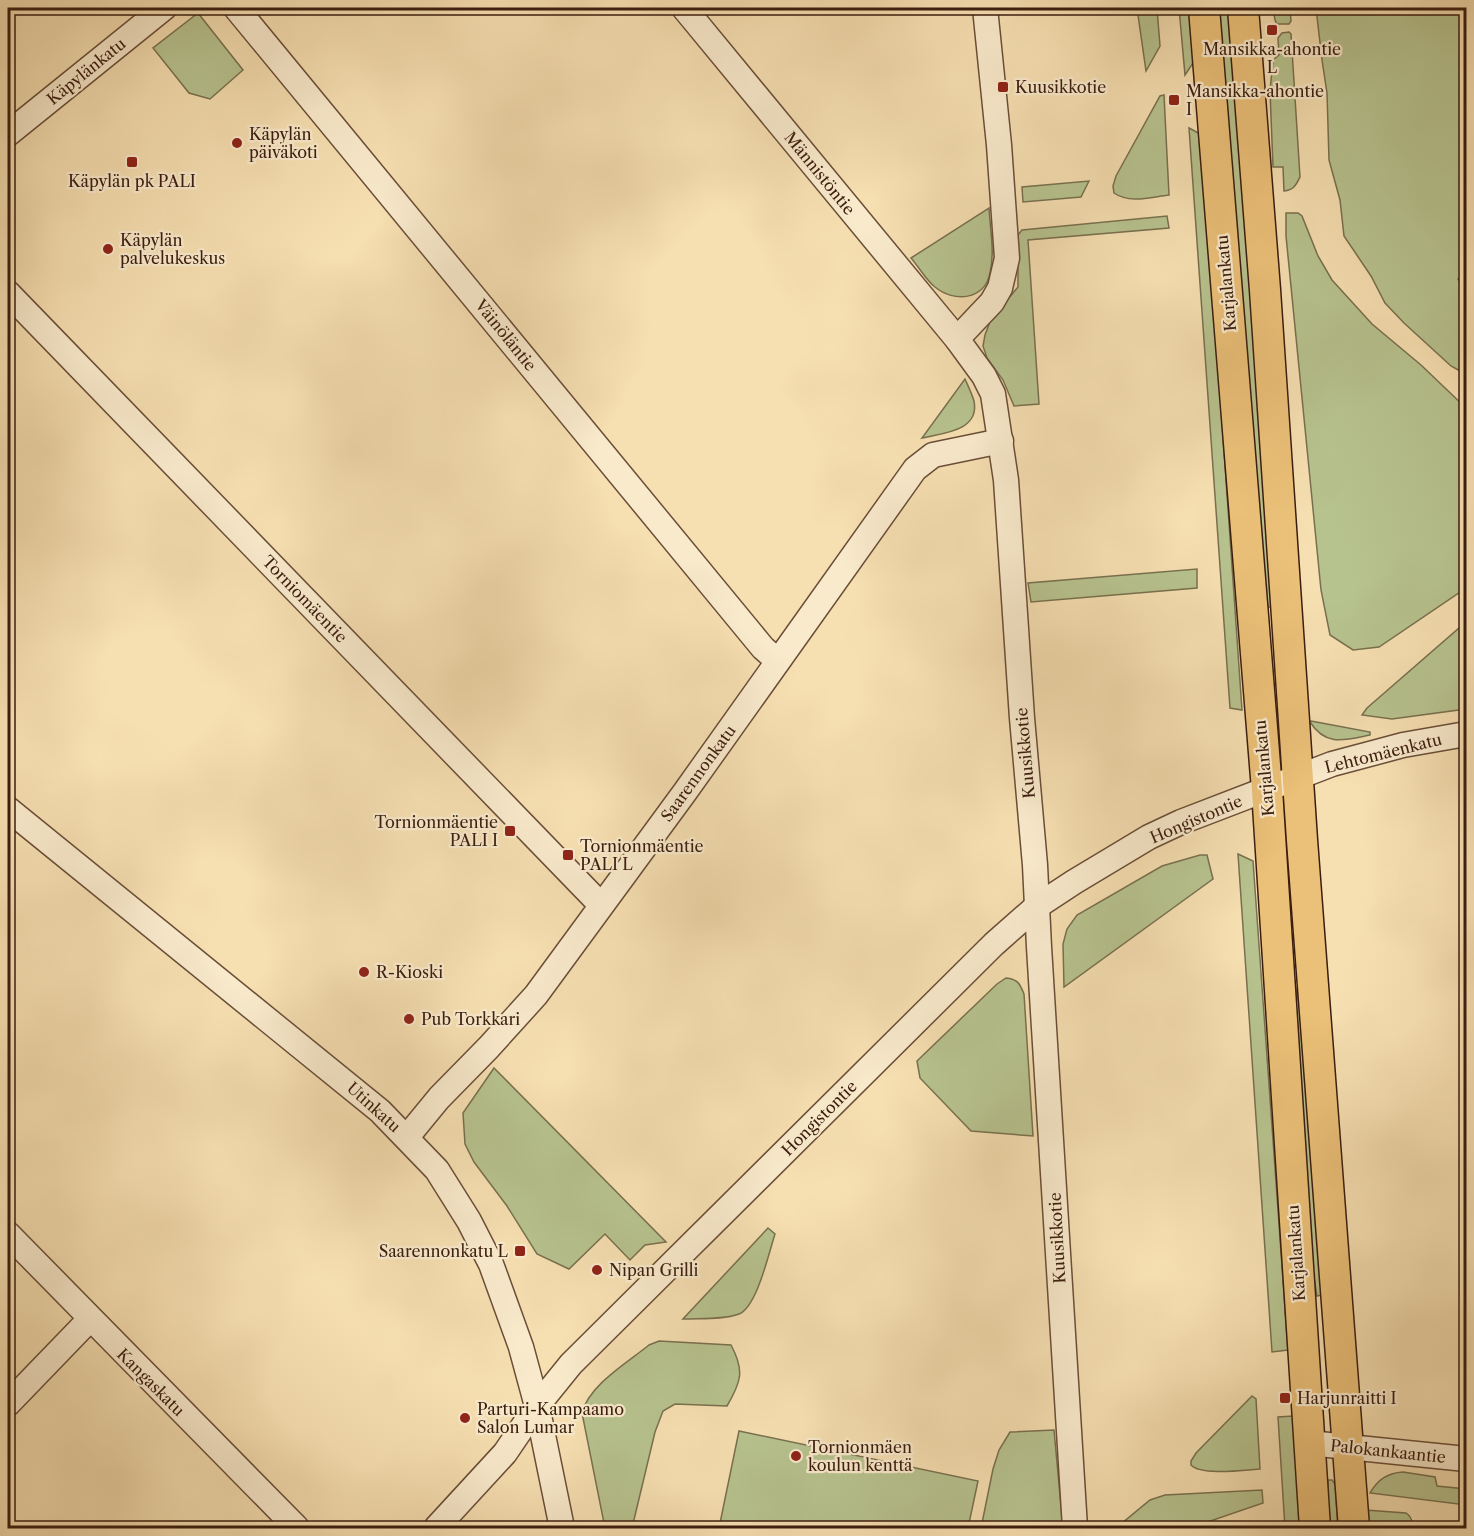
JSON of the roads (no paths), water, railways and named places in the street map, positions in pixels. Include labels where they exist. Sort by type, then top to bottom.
[{"type":"main road","name":"Karjalankatu","points":[[1204,8],[1267,790],[1315,1528]]},
{"type":"main road","name":"Karjalankatu","points":[[1243,8],[1354,1528]]},
{"type":"street","name":"Käpylänkatu","points":[[8,134],[164,8]]},
{"type":"street","name":"Väinöläntie","points":[[236,8],[763,648],[778,661]]},
{"type":"street","name":"Männistöntie","points":[[684,8],[957,339]]},
{"type":"street","points":[[957,339],[992,302],[1000,288],[1007,258],[999,145],[985,8]]},
{"type":"street","name":"Torniomäentie","points":[[8,293],[601,905]]},
{"type":"street","name":"Kuusikkotie","points":[[957,339],[984,376],[993,394],[1009,513],[1021,710],[1035,865],[1075,1528]]},
{"type":"street","name":"Saarennonkatu","points":[[407,1137],[439,1098],[536,995],[915,469],[924,460],[945,451],[1001,441]]},
{"type":"street","name":"Lehtomäenkatu","points":[[1267,790],[1332,764],[1403,745],[1467,734]]},
{"type":"street","name":"Hongistontie","points":[[435,1528],[505,1453],[537,1406],[571,1364],[994,944],[1036,907],[1149,837],[1181,822],[1267,790]]},
{"type":"street","name":"Utinkatu","points":[[8,808],[380,1111],[425,1155],[450,1187],[491,1264],[521,1347],[537,1406],[562,1528]]},
{"type":"street","name":"Kangaskatu","points":[[8,1233],[297,1528]]},
{"type":"street","points":[[8,1404],[90,1319]]},
{"type":"street","name":"Palokankaantie","points":[[1309,1443],[1467,1460]]},
{"type":"place","name":"Mansikka-ahontie L","points":[[1272,30]]},
{"type":"place","name":"Kuusikkotie","points":[[1003,87]]},
{"type":"place","name":"Mansikka-ahontie I","points":[[1174,100]]},
{"type":"place","name":"Käpylän päiväkoti","points":[[237,143]]},
{"type":"place","name":"Käpylän pk PALI","points":[[132,162]]},
{"type":"place","name":"Käpylän palvelukeskus","points":[[108,249]]},
{"type":"place","name":"Tornionmäentie PALI I","points":[[510,831]]},
{"type":"place","name":"Tornionmäentie PALI L","points":[[568,855]]},
{"type":"place","name":"R-Kioski","points":[[364,972]]},
{"type":"place","name":"Pub Torkkari","points":[[409,1019]]},
{"type":"place","name":"Saarennonkatu L","points":[[520,1251]]},
{"type":"place","name":"Nipan Grilli","points":[[597,1270]]},
{"type":"place","name":"Harjunraitti I","points":[[1285,1398]]},
{"type":"place","name":"Parturi-Kampaamo Salon Lumar","points":[[465,1418]]},
{"type":"place","name":"Tornionmäen koulun kenttä","points":[[796,1456]]}]
